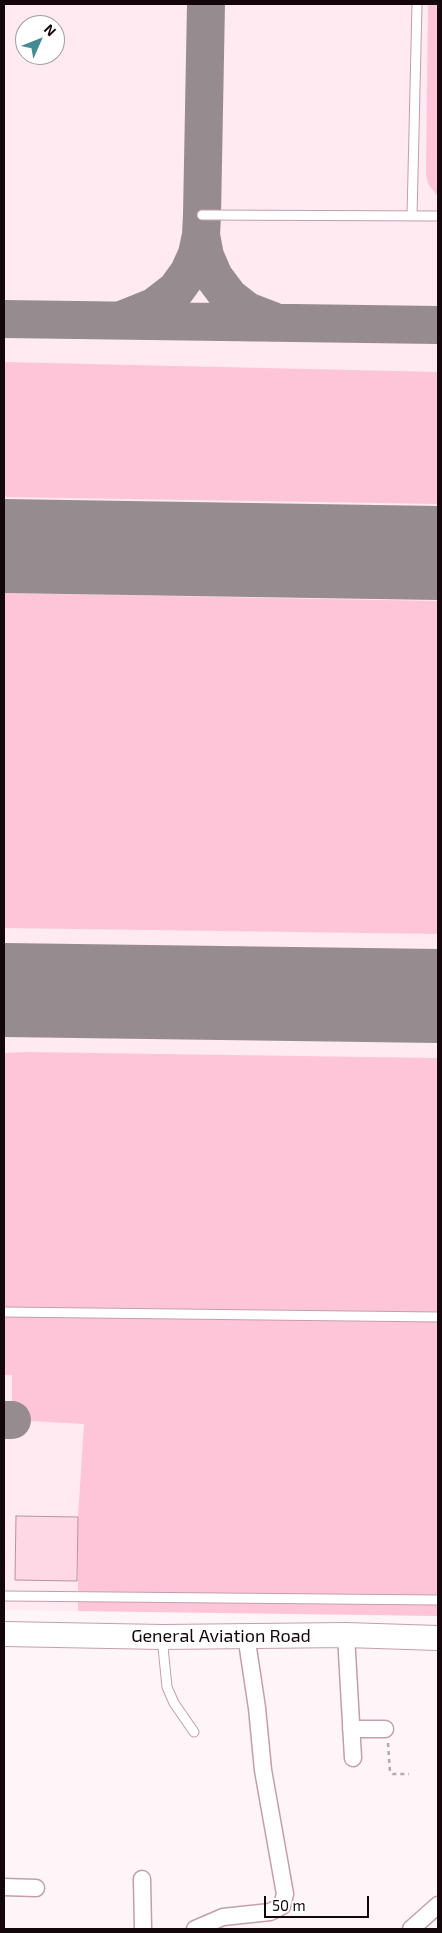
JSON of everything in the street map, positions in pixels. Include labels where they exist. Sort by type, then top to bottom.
[{"type":"main road","name":"General Aviation Road","points":[[4,1634],[162,1637],[346,1635],[438,1638]]},
{"type":"street","points":[[195,1929],[223,1917],[270,1912],[282,1906],[285,1894],[263,1770],[257,1708],[246,1635]]},
{"type":"street","points":[[346,1635],[353,1758]]},
{"type":"street","points":[[351,1729],[385,1729]]},
{"type":"street","points":[[142,1879],[143,1929]]},
{"type":"street","points":[[4,1887],[36,1888]]},
{"type":"street","points":[[411,1929],[438,1905]]},
{"type":"lane","points":[[412,216],[417,4]]},
{"type":"lane","points":[[202,215],[438,216]]},
{"type":"lane","points":[[4,1312],[438,1317]]},
{"type":"lane","points":[[4,1596],[438,1600]]},
{"type":"lane","points":[[162,1637],[166,1687],[174,1703],[194,1732]]},
{"type":"path","points":[[385,1729],[387,1731],[390,1772],[393,1774],[409,1774]]},
{"type":"shaded area","points":[[4,4],[438,4],[438,1616],[4,1610]]},
{"type":"shaded area","points":[[428,4],[438,4],[438,197],[428,184],[426,173]]},
{"type":"shaded area","points":[[4,362],[438,372],[438,504],[4,497]]},
{"type":"shaded area","points":[[4,593],[438,601],[438,934],[4,928]]},
{"type":"shaded area","points":[[4,1053],[438,1058],[438,1616],[78,1611],[78,1517],[84,1424],[12,1420],[12,1375],[4,1375]]},
{"type":"building","points":[[16,1516],[78,1517],[77,1581],[15,1580]]},
{"type":"taxiway","points":[[124,319],[154,307],[176,290],[189,272],[197,254],[201,235],[202,215],[206,4]]},
{"type":"taxiway","points":[[201,235],[205,256],[214,277],[229,297],[247,311],[273,321]]},
{"type":"taxiway","points":[[4,319],[438,325]]},
{"type":"taxiway","points":[[4,1420],[12,1420]]},
{"type":"runway","points":[[4,546],[438,553]]},
{"type":"runway","points":[[4,990],[438,996]]}]
